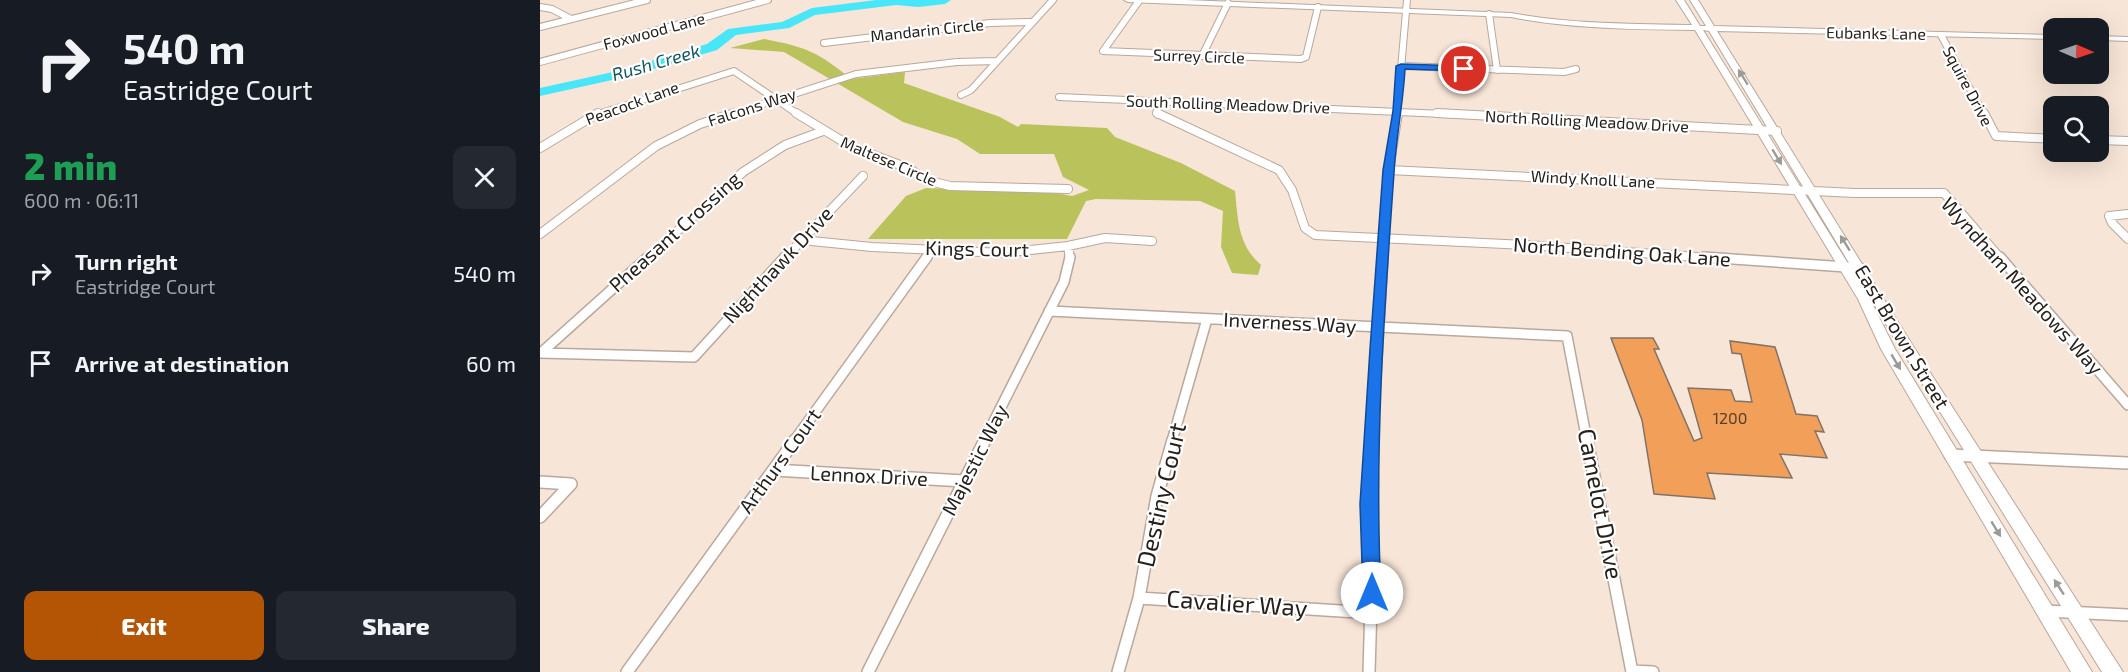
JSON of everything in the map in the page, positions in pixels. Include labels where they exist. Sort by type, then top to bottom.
[{"type":"main road","name":"Eubanks Lane","points":[[1128,0],[1489,14],[1562,24],[1699,30],[2043,38]]},
{"type":"main road","name":"East Brown Street","points":[[1680,0],[1864,299],[1888,349],[2082,672]]},
{"type":"main road","name":"East Brown Street","points":[[1694,0],[1976,456],[2113,672]]},
{"type":"main road","points":[[2109,39],[2128,39]]},
{"type":"street","name":"Foxwood Lane","points":[[540,27],[647,0]]},
{"type":"street","name":"Foxwood Lane","points":[[540,62],[768,0]]},
{"type":"street","points":[[961,95],[971,90],[1030,22],[1053,0]]},
{"type":"street","name":"Surrey Circle","points":[[1139,0],[1103,51],[1202,56],[1306,57],[1318,7]]},
{"type":"street","points":[[1369,672],[1372,614],[1368,504],[1378,327],[1389,170],[1398,111],[1407,0]]},
{"type":"street","points":[[1202,56],[1228,3]]},
{"type":"street","points":[[540,7],[552,9],[571,19]]},
{"type":"street","points":[[1489,14],[1497,70]]},
{"type":"street","name":"Mandarin Circle","points":[[824,43],[840,39],[990,23],[1030,22]]},
{"type":"street","name":"Squire Drive","points":[[1941,35],[1996,136],[2043,138]]},
{"type":"street","name":"Falcons Way","points":[[540,234],[666,140],[700,124],[856,74],[963,61],[997,61]]},
{"type":"street","points":[[1401,66],[1564,72],[1576,69]]},
{"type":"street","name":"Maltese Circle","points":[[730,71],[736,72],[823,131],[852,147],[908,168],[926,180],[950,186],[1068,189]]},
{"type":"street","name":"Peacock Lane","points":[[540,148],[600,112],[730,71]]},
{"type":"street","name":"South Rolling Meadow Drive","points":[[1059,97],[1398,111]]},
{"type":"street","name":"North Bending Oak Lane","points":[[1156,101],[1158,114],[1280,170],[1292,190],[1298,215],[1305,228],[1315,235],[1860,268]]},
{"type":"street","name":"North Rolling Meadow Drive","points":[[1398,111],[1777,131]]},
{"type":"street","name":"Pheasant Crossing","points":[[540,353],[743,172],[786,145],[823,131]]},
{"type":"street","points":[[2109,140],[2128,141]]},
{"type":"street","name":"Windy Knoll Lane","points":[[1389,170],[1797,189]]},
{"type":"street","name":"Nighthawk Drive","points":[[540,353],[694,357],[863,176]]},
{"type":"street","name":"Wyndham Meadows Way","points":[[1797,189],[1944,193],[2128,405]]},
{"type":"street","points":[[2128,214],[2109,216],[2112,224],[2128,239]]},
{"type":"street","name":"Kings Court","points":[[801,240],[1003,253],[1068,246],[1105,238],[1152,241]]},
{"type":"street","name":"Majestic Way","points":[[868,672],[1050,311],[1068,270],[1068,246]]},
{"type":"street","name":"Arthurs Court","points":[[627,672],[933,249]]},
{"type":"street","name":"Inverness Way","points":[[1050,311],[1568,336]]},
{"type":"street","name":"Destiny Court","points":[[1118,672],[1139,598],[1157,496],[1207,319]]},
{"type":"street","name":"Camelot Drive","points":[[1568,336],[1632,671]]},
{"type":"street","points":[[1950,455],[2128,463]]},
{"type":"street","name":"Lennox Drive","points":[[774,470],[964,481]]},
{"type":"street","points":[[540,482],[571,484],[540,517]]},
{"type":"street","name":"Cavalier Way","points":[[1139,598],[1372,614]]},
{"type":"street","points":[[2045,611],[2128,615]]},
{"type":"street","points":[[1632,671],[1653,672]]},
{"type":"green space","points":[[764,39],[811,52],[851,79],[905,72],[904,83],[1000,117],[1018,127],[1021,124],[1107,128],[1115,137],[1181,163],[1235,191],[1240,231],[1248,249],[1261,265],[1258,275],[1232,273],[1221,247],[1223,211],[1200,201],[1096,199],[1086,201],[1067,239],[868,239],[906,196],[926,188],[1051,192],[1072,196],[1089,190],[1063,177],[1054,154],[980,154],[957,139],[903,122],[784,52],[730,48]]},
{"type":"building","points":[[1611,338],[1653,338],[1659,349],[1654,349],[1694,441],[1702,438],[1688,388],[1731,390],[1735,401],[1752,402],[1741,354],[1732,353],[1730,341],[1775,347],[1796,414],[1817,416],[1824,432],[1815,431],[1827,458],[1780,454],[1792,478],[1707,473],[1715,499],[1654,494],[1642,420]]},
{"type":"waterway","name":"Rush Creek","points":[[540,92],[625,73],[712,47],[732,32],[785,25],[812,12],[896,1],[918,3],[945,0]]},
{"type":"route","points":[[1372,593],[1368,504],[1389,170],[1398,111],[1401,66],[1464,69]]}]
